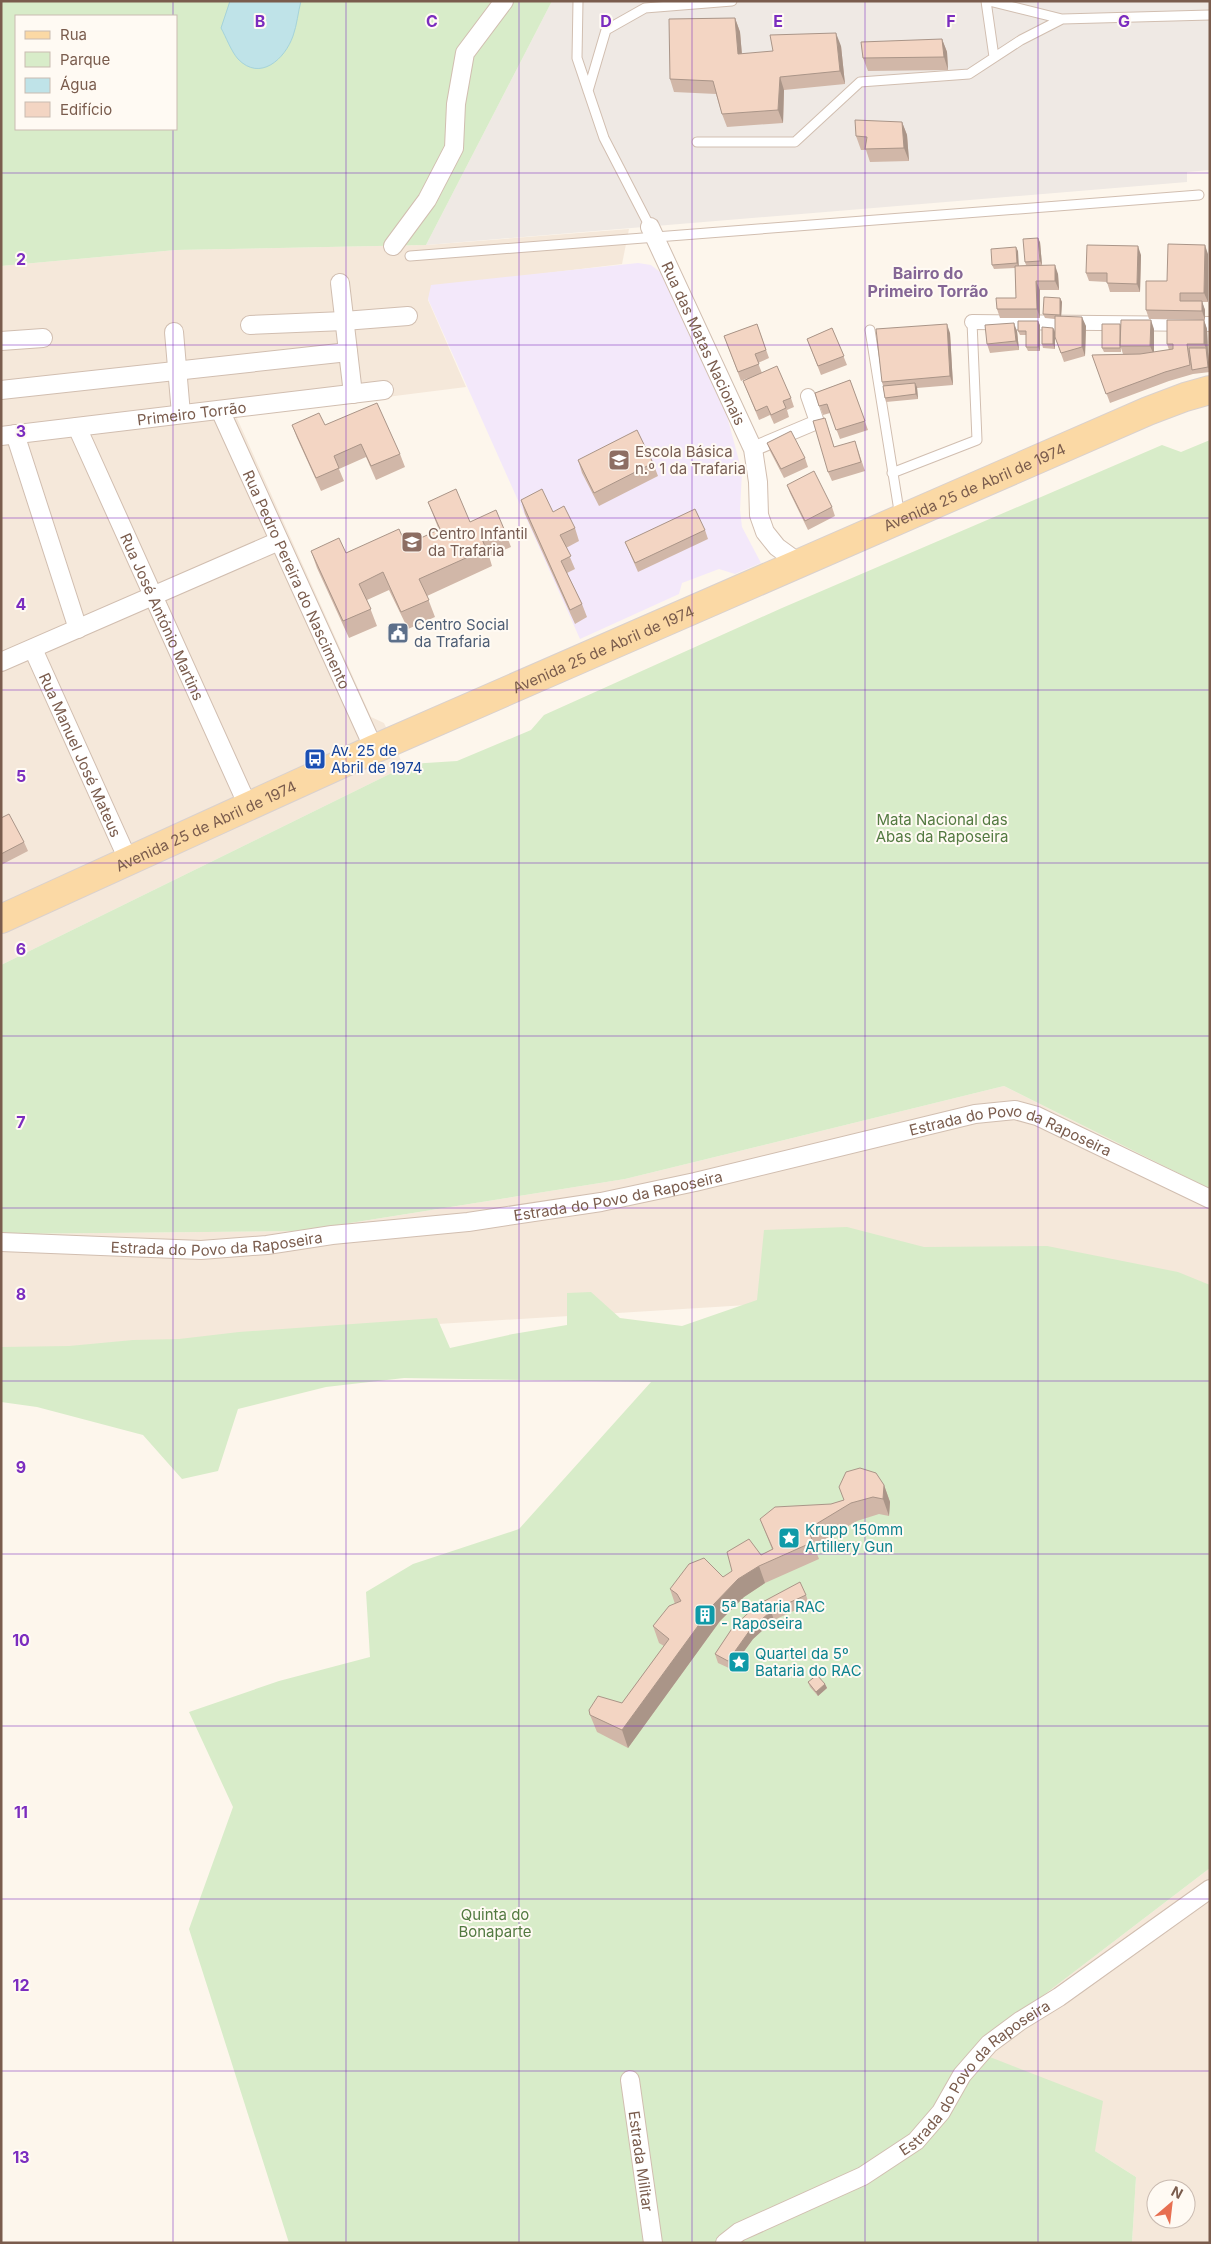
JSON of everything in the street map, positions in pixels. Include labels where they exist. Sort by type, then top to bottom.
[{"type":"main road","name":"Avenida 25 de Abril de 1974","points":[[1,919],[374,749],[1148,410],[1210,390]]},
{"type":"street","points":[[393,246],[427,200],[454,148],[456,104],[465,53],[504,1]]},
{"type":"street","name":"Rua das Matas Nacionais","points":[[653,232],[753,448],[759,515],[765,532],[777,547],[799,563]]},
{"type":"street","points":[[340,283],[353,394]]},
{"type":"street","points":[[250,325],[408,316]]},
{"type":"street","points":[[972,322],[1210,324]]},
{"type":"street","points":[[174,332],[181,414]]},
{"type":"street","points":[[1,341],[43,338]]},
{"type":"street","points":[[1,390],[348,352]]},
{"type":"street","name":"Primeiro Torrão","points":[[8,435],[384,390]]},
{"type":"street","points":[[753,448],[817,422],[808,396]]},
{"type":"street","name":"Rua Pedro Pereira do Nascimento","points":[[220,410],[374,749]]},
{"type":"street","name":"Rua José António Martins","points":[[77,427],[248,806]]},
{"type":"street","points":[[8,435],[78,628]]},
{"type":"street","points":[[1,662],[279,541]]},
{"type":"street","name":"Rua Manuel José Mateus","points":[[33,649],[128,862]]},
{"type":"street","name":"Estrada do Povo da Raposeira","points":[[1,1242],[202,1250],[267,1245],[332,1235],[468,1222],[602,1202],[705,1180],[975,1114],[1015,1110],[1038,1116],[1210,1199]]},
{"type":"street","name":"Estrada do Povo da Raposeira","points":[[725,2243],[739,2232],[863,2176],[916,2141],[941,2112],[962,2075],[989,2044],[1020,2021],[1059,1997],[1210,1889]]},
{"type":"street","name":"Estrada Militar","points":[[630,2080],[653,2243]]},
{"type":"lane","points":[[578,1],[577,58],[604,138],[653,232]]},
{"type":"lane","points":[[588,91],[606,30],[645,8],[732,1]]},
{"type":"lane","points":[[994,57],[987,1],[1062,19],[1210,15]]},
{"type":"lane","points":[[697,142],[795,142],[860,82],[969,74],[1020,40],[1062,19]]},
{"type":"lane","points":[[410,256],[653,232],[1199,195]]},
{"type":"lane","points":[[892,473],[977,440],[972,322]]},
{"type":"lane","points":[[870,330],[900,520]]},
{"type":"shaded area","points":[[552,1],[1210,1],[1210,170],[1187,172],[1187,182],[426,245]]},
{"type":"shaded area","points":[[629,229],[622,264],[432,287],[428,300],[466,387],[236,416],[371,717],[384,723],[404,767],[1,965],[1,266],[176,250],[426,245]]},
{"type":"shaded area","name":"Escola Básica n.º 1 da Trafaria","points":[[638,263],[651,265],[660,272],[727,416],[742,472],[740,510],[742,527],[761,563],[735,574],[719,569],[682,583],[679,594],[580,639],[428,299],[431,285]]},
{"type":"shaded area","points":[[1004,1086],[1210,1189],[1210,1306],[1135,1281],[1,1351],[1,1234],[300,1231],[625,1179]]},
{"type":"shaded area","points":[[1210,1868],[1210,2243],[1132,2243],[1136,2177],[1095,2151],[972,2050]]},
{"type":"green space","points":[[1,1],[552,1],[426,245],[176,250],[1,266]]},
{"type":"green space","name":"Mata Nacional das Abas da Raposeira","points":[[1210,440],[1210,1189],[1004,1086],[625,1179],[300,1231],[1,1234],[1,965],[410,764],[457,761],[531,730],[544,715],[782,608],[1162,445],[1181,452]]},
{"type":"green space","name":"Quinta do Bonaparte","points":[[847,1227],[924,1247],[1047,1246],[1178,1272],[1210,1285],[1210,1868],[972,2050],[1103,2101],[1095,2151],[1136,2177],[1132,2243],[289,2243],[189,1929],[233,1807],[189,1712],[279,1681],[370,1657],[366,1592],[413,1564],[519,1529],[651,1382],[404,1378],[326,1387],[238,1409],[218,1471],[182,1479],[143,1435],[37,1407],[1,1402],[1,1347],[69,1346],[133,1340],[179,1339],[239,1332],[437,1318],[450,1348],[513,1334],[567,1325],[567,1293],[591,1292],[620,1318],[682,1326],[757,1300],[764,1230]]},
{"type":"water","points":[[230,1],[301,1],[289,45],[284,53],[271,65],[263,68],[246,66],[233,52],[221,28]]},
{"type":"building","points":[[735,18],[738,54],[773,51],[770,35],[836,33],[840,71],[780,77],[778,110],[722,114],[713,81],[670,79],[669,19]]},
{"type":"building","points":[[942,39],[944,57],[863,58],[861,42]]},
{"type":"building","points":[[855,120],[902,122],[904,148],[865,149],[867,137],[856,136]]},
{"type":"building","points":[[1038,238],[1040,261],[1025,262],[1023,239]]},
{"type":"building","points":[[1168,244],[1205,245],[1204,293],[1180,293],[1180,301],[1202,301],[1202,311],[1146,310],[1146,281],[1167,281]]},
{"type":"building","points":[[1087,245],[1138,246],[1137,284],[1107,283],[1107,273],[1086,273]]},
{"type":"building","points":[[1016,247],[1017,263],[992,265],[991,249]]},
{"type":"building","points":[[1055,265],[1055,281],[1036,281],[1037,309],[997,309],[996,298],[1016,298],[1015,266]]},
{"type":"building","points":[[1044,297],[1060,298],[1060,315],[1043,314]]},
{"type":"building","points":[[1055,316],[1082,317],[1082,347],[1061,353],[1055,337]]},
{"type":"building","points":[[1121,320],[1151,320],[1150,346],[1120,346]]},
{"type":"building","points":[[1167,320],[1204,320],[1204,344],[1187,344],[1190,365],[1165,372],[1106,394],[1092,355],[1140,354],[1173,349],[1173,344],[1167,344]]},
{"type":"building","points":[[1018,321],[1038,321],[1038,347],[1026,347],[1026,331],[1018,331]]},
{"type":"building","points":[[1014,323],[1016,341],[987,344],[985,325]]},
{"type":"building","points":[[757,324],[766,350],[755,354],[759,364],[738,372],[724,336]]},
{"type":"building","points":[[947,324],[950,376],[882,382],[876,329]]},
{"type":"building","points":[[1102,324],[1120,324],[1120,348],[1102,348]]},
{"type":"building","points":[[1042,327],[1053,328],[1053,344],[1042,344]]},
{"type":"building","points":[[832,328],[844,356],[818,366],[807,339]]},
{"type":"building","points":[[1189,348],[1206,348],[1208,367],[1192,370]]},
{"type":"building","points":[[777,366],[791,398],[783,401],[786,408],[771,415],[767,406],[756,411],[743,381]]},
{"type":"building","points":[[850,380],[865,421],[836,430],[827,404],[819,406],[815,393]]},
{"type":"building","points":[[915,383],[916,394],[885,398],[883,386]]},
{"type":"building","points":[[377,403],[400,454],[371,466],[361,444],[334,456],[339,468],[316,478],[292,425],[319,413],[325,425]]},
{"type":"building","points":[[825,418],[834,447],[855,441],[861,462],[828,472],[813,421]]},
{"type":"building","points":[[637,430],[653,463],[594,493],[578,460]]},
{"type":"building","points":[[791,431],[805,458],[781,469],[767,443]]},
{"type":"building","points":[[814,471],[832,507],[805,521],[787,485]]},
{"type":"building","points":[[456,489],[470,522],[496,510],[504,529],[482,539],[486,549],[419,579],[429,600],[401,612],[383,572],[359,584],[371,609],[343,621],[311,551],[339,538],[346,553],[399,529],[406,545],[440,529],[428,502]]},
{"type":"building","points":[[542,489],[553,512],[564,506],[575,528],[560,535],[571,556],[561,561],[582,604],[570,610],[521,500]]},
{"type":"building","points":[[695,509],[705,530],[635,563],[625,542]]},
{"type":"building","points":[[9,814],[24,842],[1,854],[1,818]]},
{"type":"building","points":[[860,1468],[876,1473],[884,1485],[883,1499],[873,1497],[851,1503],[808,1529],[813,1542],[759,1566],[738,1579],[714,1604],[622,1730],[590,1715],[589,1710],[598,1696],[622,1703],[669,1639],[653,1626],[669,1606],[681,1601],[677,1594],[670,1589],[689,1564],[704,1558],[723,1577],[732,1571],[727,1552],[749,1539],[761,1555],[773,1549],[760,1519],[775,1507],[831,1504],[844,1500],[839,1487],[846,1472]]},
{"type":"building","points":[[800,1582],[806,1595],[771,1611],[750,1630],[728,1661],[715,1654],[733,1627],[757,1605]]},
{"type":"building","points":[[817,1675],[825,1684],[816,1692],[808,1682]]},
{"type":"place","name":"Escola Básica n.º 1 da Trafaria","points":[[619,460]]},
{"type":"place","name":"Centro Infantil da Trafaria","points":[[412,542]]},
{"type":"place","name":"Centro Social da Trafaria","points":[[398,633]]},
{"type":"place","name":"Av. 25 de Abril de 1974","points":[[315,759]]},
{"type":"place","name":"Krupp 150mm Artillery Gun","points":[[789,1538]]},
{"type":"place","name":"5ª Bataria RAC - Raposeira","points":[[705,1615]]},
{"type":"place","name":"Quartel da 5º Bataria do RAC","points":[[739,1662]]},
{"type":"district","name":"Bairro do Primeiro Torrão","points":[[928,282]]}]
